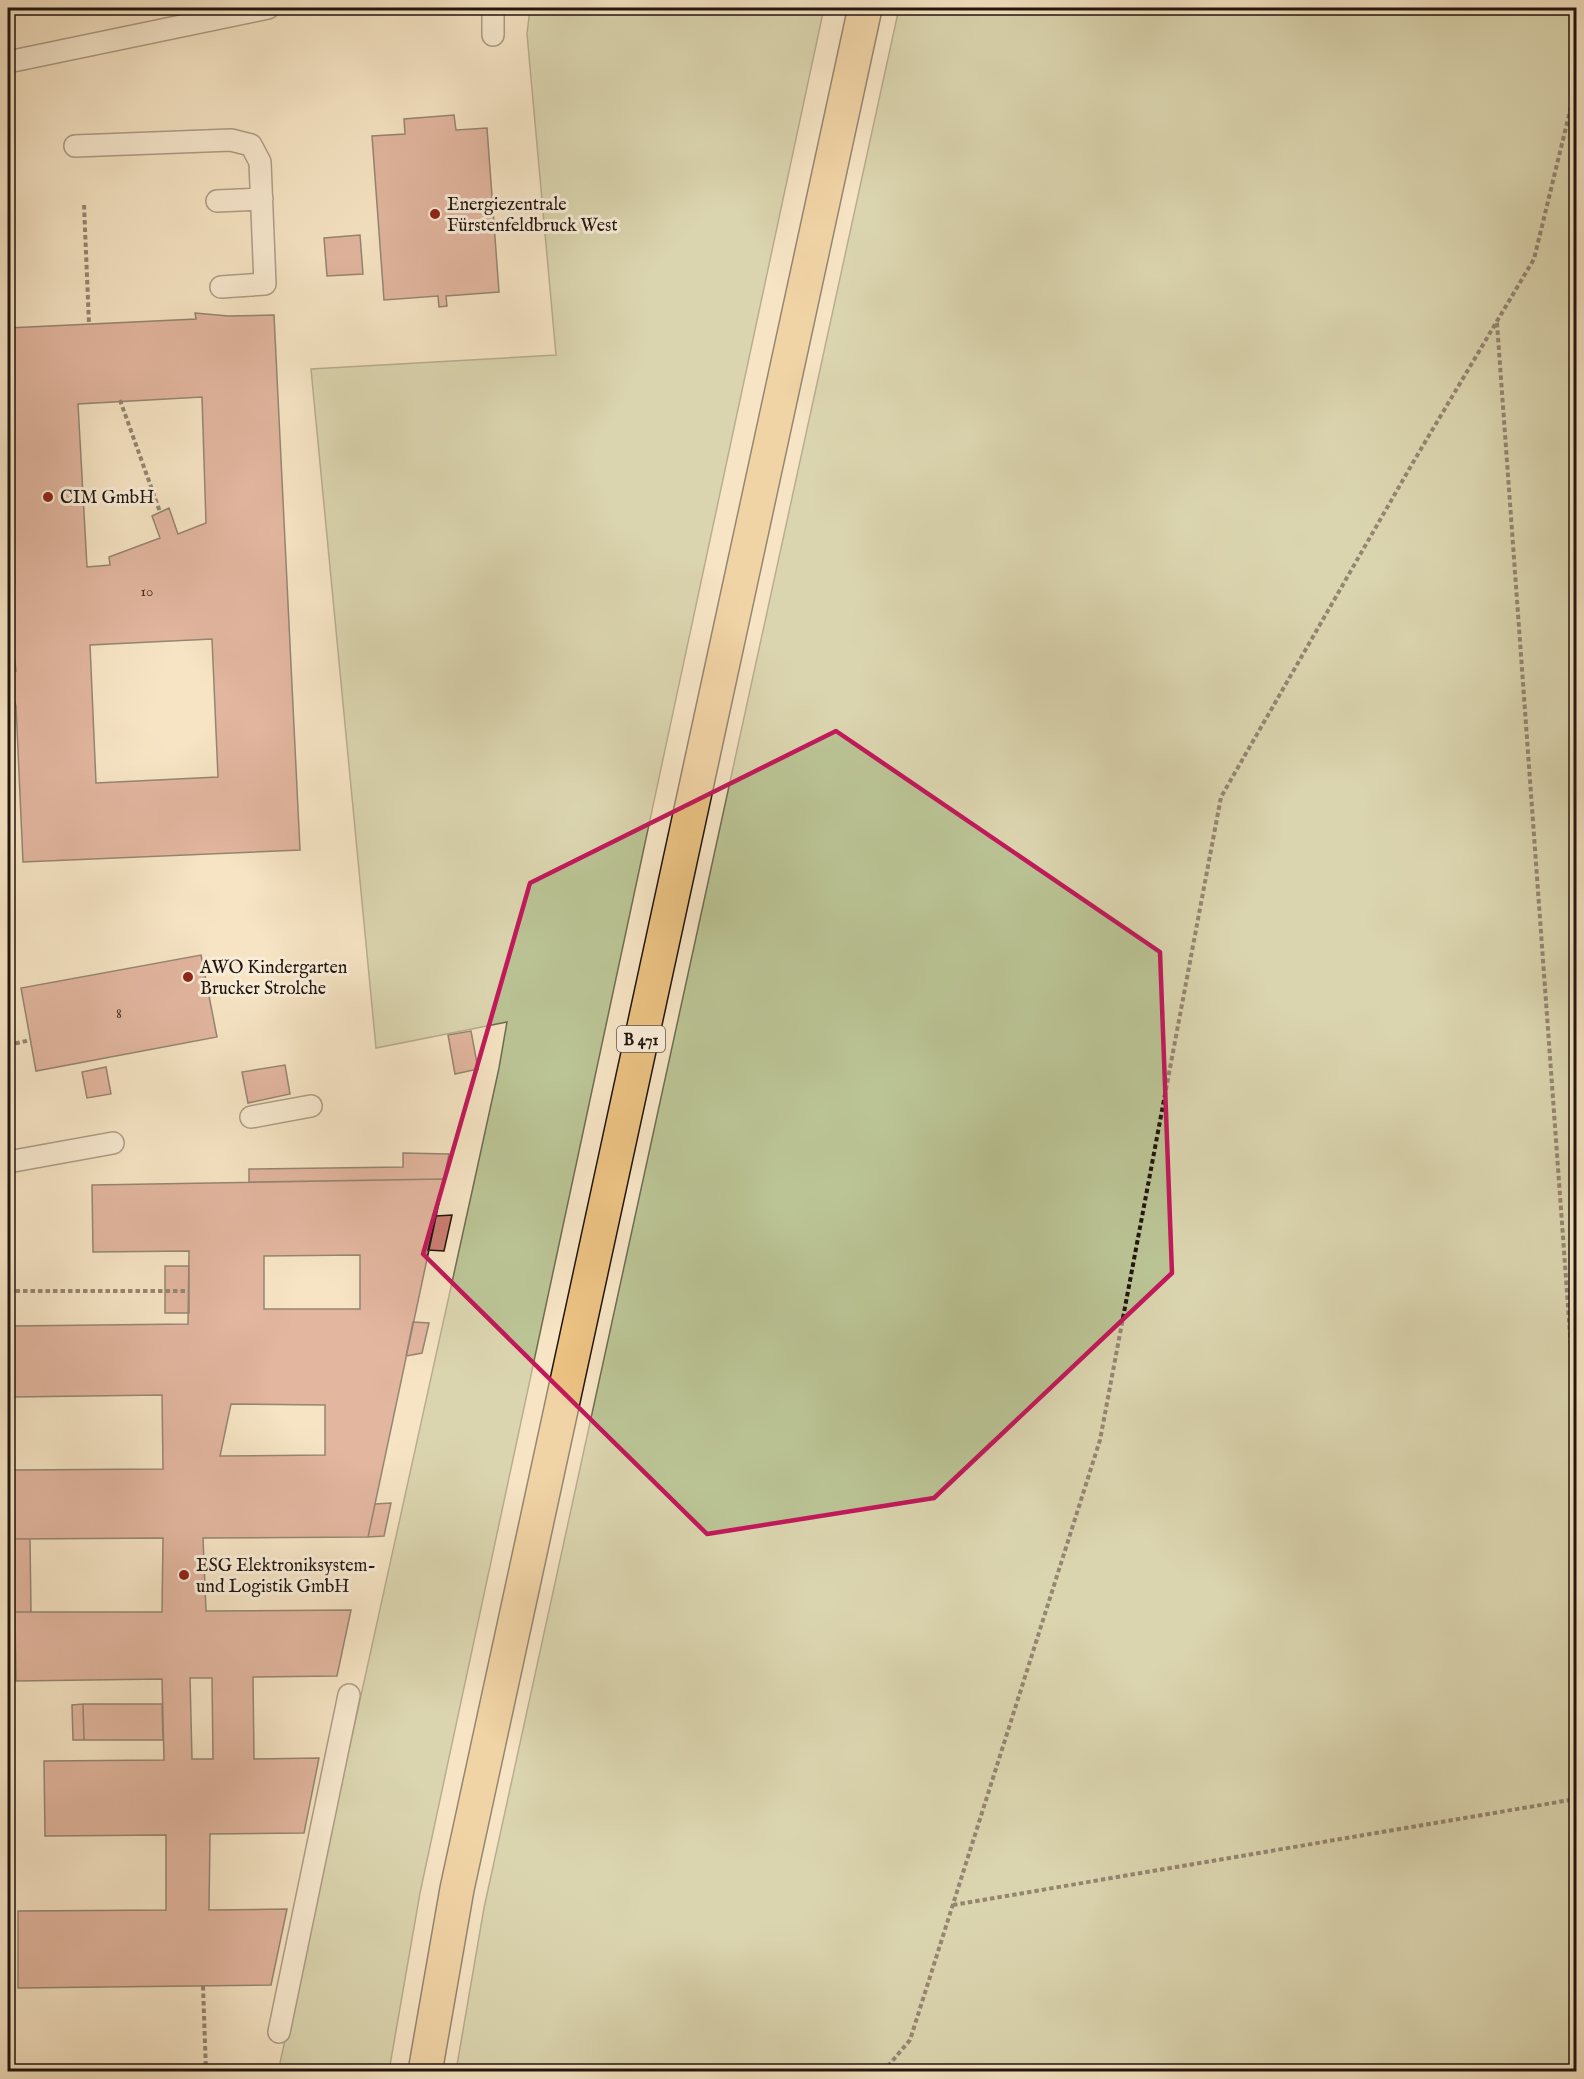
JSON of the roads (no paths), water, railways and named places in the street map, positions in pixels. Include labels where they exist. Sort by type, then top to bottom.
[{"type":"highway","name":"B 471","points":[[425,2072],[457,1889],[866,8]]},
{"type":"lane","points":[[8,62],[268,8]]},
{"type":"lane","points":[[493,8],[493,35]]},
{"type":"lane","points":[[75,146],[231,140],[251,145],[260,162],[265,284],[221,286]]},
{"type":"lane","points":[[217,201],[262,199]]},
{"type":"lane","points":[[251,1117],[310,1106]]},
{"type":"lane","points":[[8,1162],[113,1143]]},
{"type":"lane","points":[[279,2032],[349,1695]]},
{"type":"place","name":"Energiezentrale Fürstenfeldbruck West","points":[[435,214]]},
{"type":"place","name":"CIM GmbH","points":[[48,497]]},
{"type":"place","name":"AWO Kindergarten Brucker Strolche","points":[[188,977]]},
{"type":"place","name":"ESG Elektroniksystem- und Logistik GmbH","points":[[184,1575]]}]
